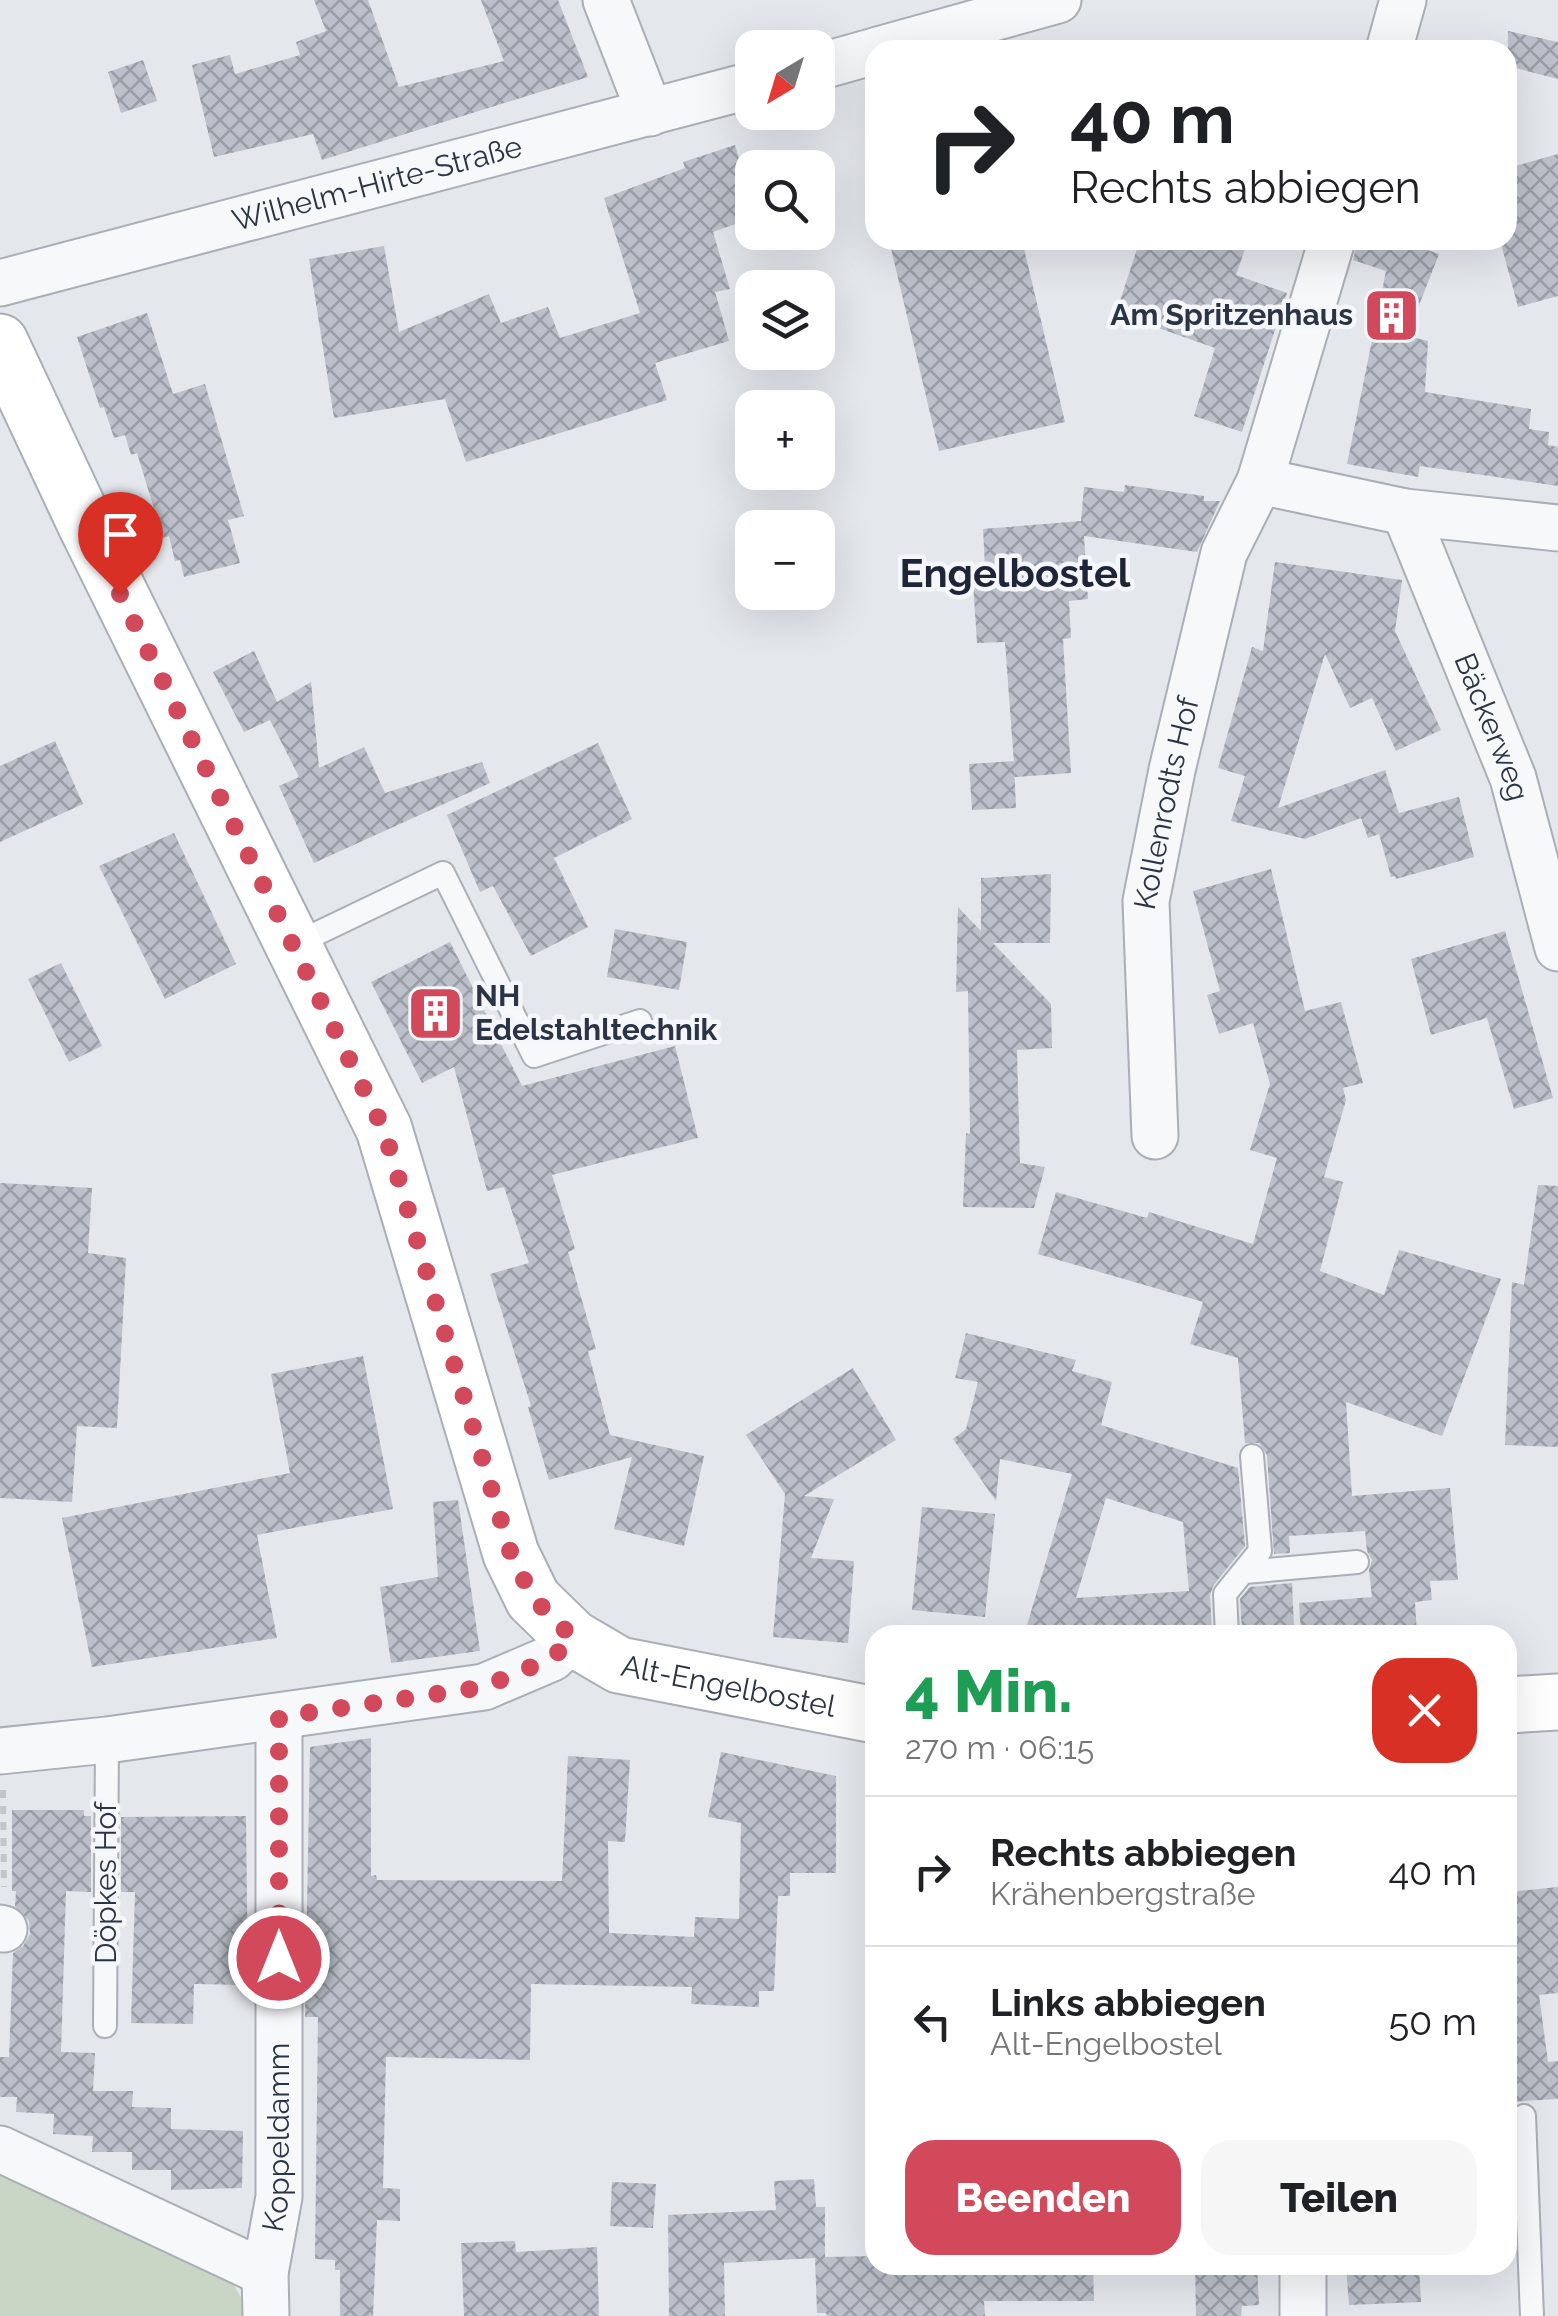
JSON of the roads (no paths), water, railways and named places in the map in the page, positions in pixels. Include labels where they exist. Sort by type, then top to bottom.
[{"type":"street","points":[[606,0],[650,113]]},
{"type":"street","points":[[912,40],[1058,0]]},
{"type":"street","points":[[1391,40],[1404,0]]},
{"type":"street","points":[[835,62],[865,53]]},
{"type":"street","name":"Wilhelm-Hirte-Straße","points":[[0,283],[735,90]]},
{"type":"street","points":[[1329,250],[1260,482],[1406,512],[1558,528]]},
{"type":"street","name":"Alt-Engelbostel","points":[[0,342],[85,524],[384,1130],[511,1554],[533,1598],[573,1638],[619,1664],[865,1713]]},
{"type":"street","name":"Kollenrodts Hof","points":[[1154,1136],[1146,901],[1172,770],[1224,552],[1260,482]]},
{"type":"street","name":"Bäckerweg","points":[[1406,512],[1513,778],[1558,948]]},
{"type":"street","points":[[2,1751],[484,1687],[552,1658],[573,1638]]},
{"type":"street","points":[[1517,1704],[1558,1702]]},
{"type":"street","name":"Koppeldamm","points":[[266,2294],[280,2197],[279,1717]]},
{"type":"street","points":[[0,2149],[266,2294]]},
{"type":"street","points":[[1303,2275],[1304,2316]]},
{"type":"lane","points":[[294,944],[443,873],[534,1056],[640,1021]]},
{"type":"lane","points":[[1227,1625],[1225,1594],[1260,1552],[1252,1456]]},
{"type":"lane","points":[[1245,1572],[1358,1562]]},
{"type":"lane","name":"Döpkes Hof","points":[[105,2026],[107,1740]]},
{"type":"lane","points":[[1524,2116],[1532,2316]]},
{"type":"place","name":"Am Spritzenhaus","points":[[1392,315]]},
{"type":"place","name":"NH Edelstahltechnik","points":[[436,1013]]},
{"type":"district","name":"Engelbostel","points":[[1015,573]]}]
